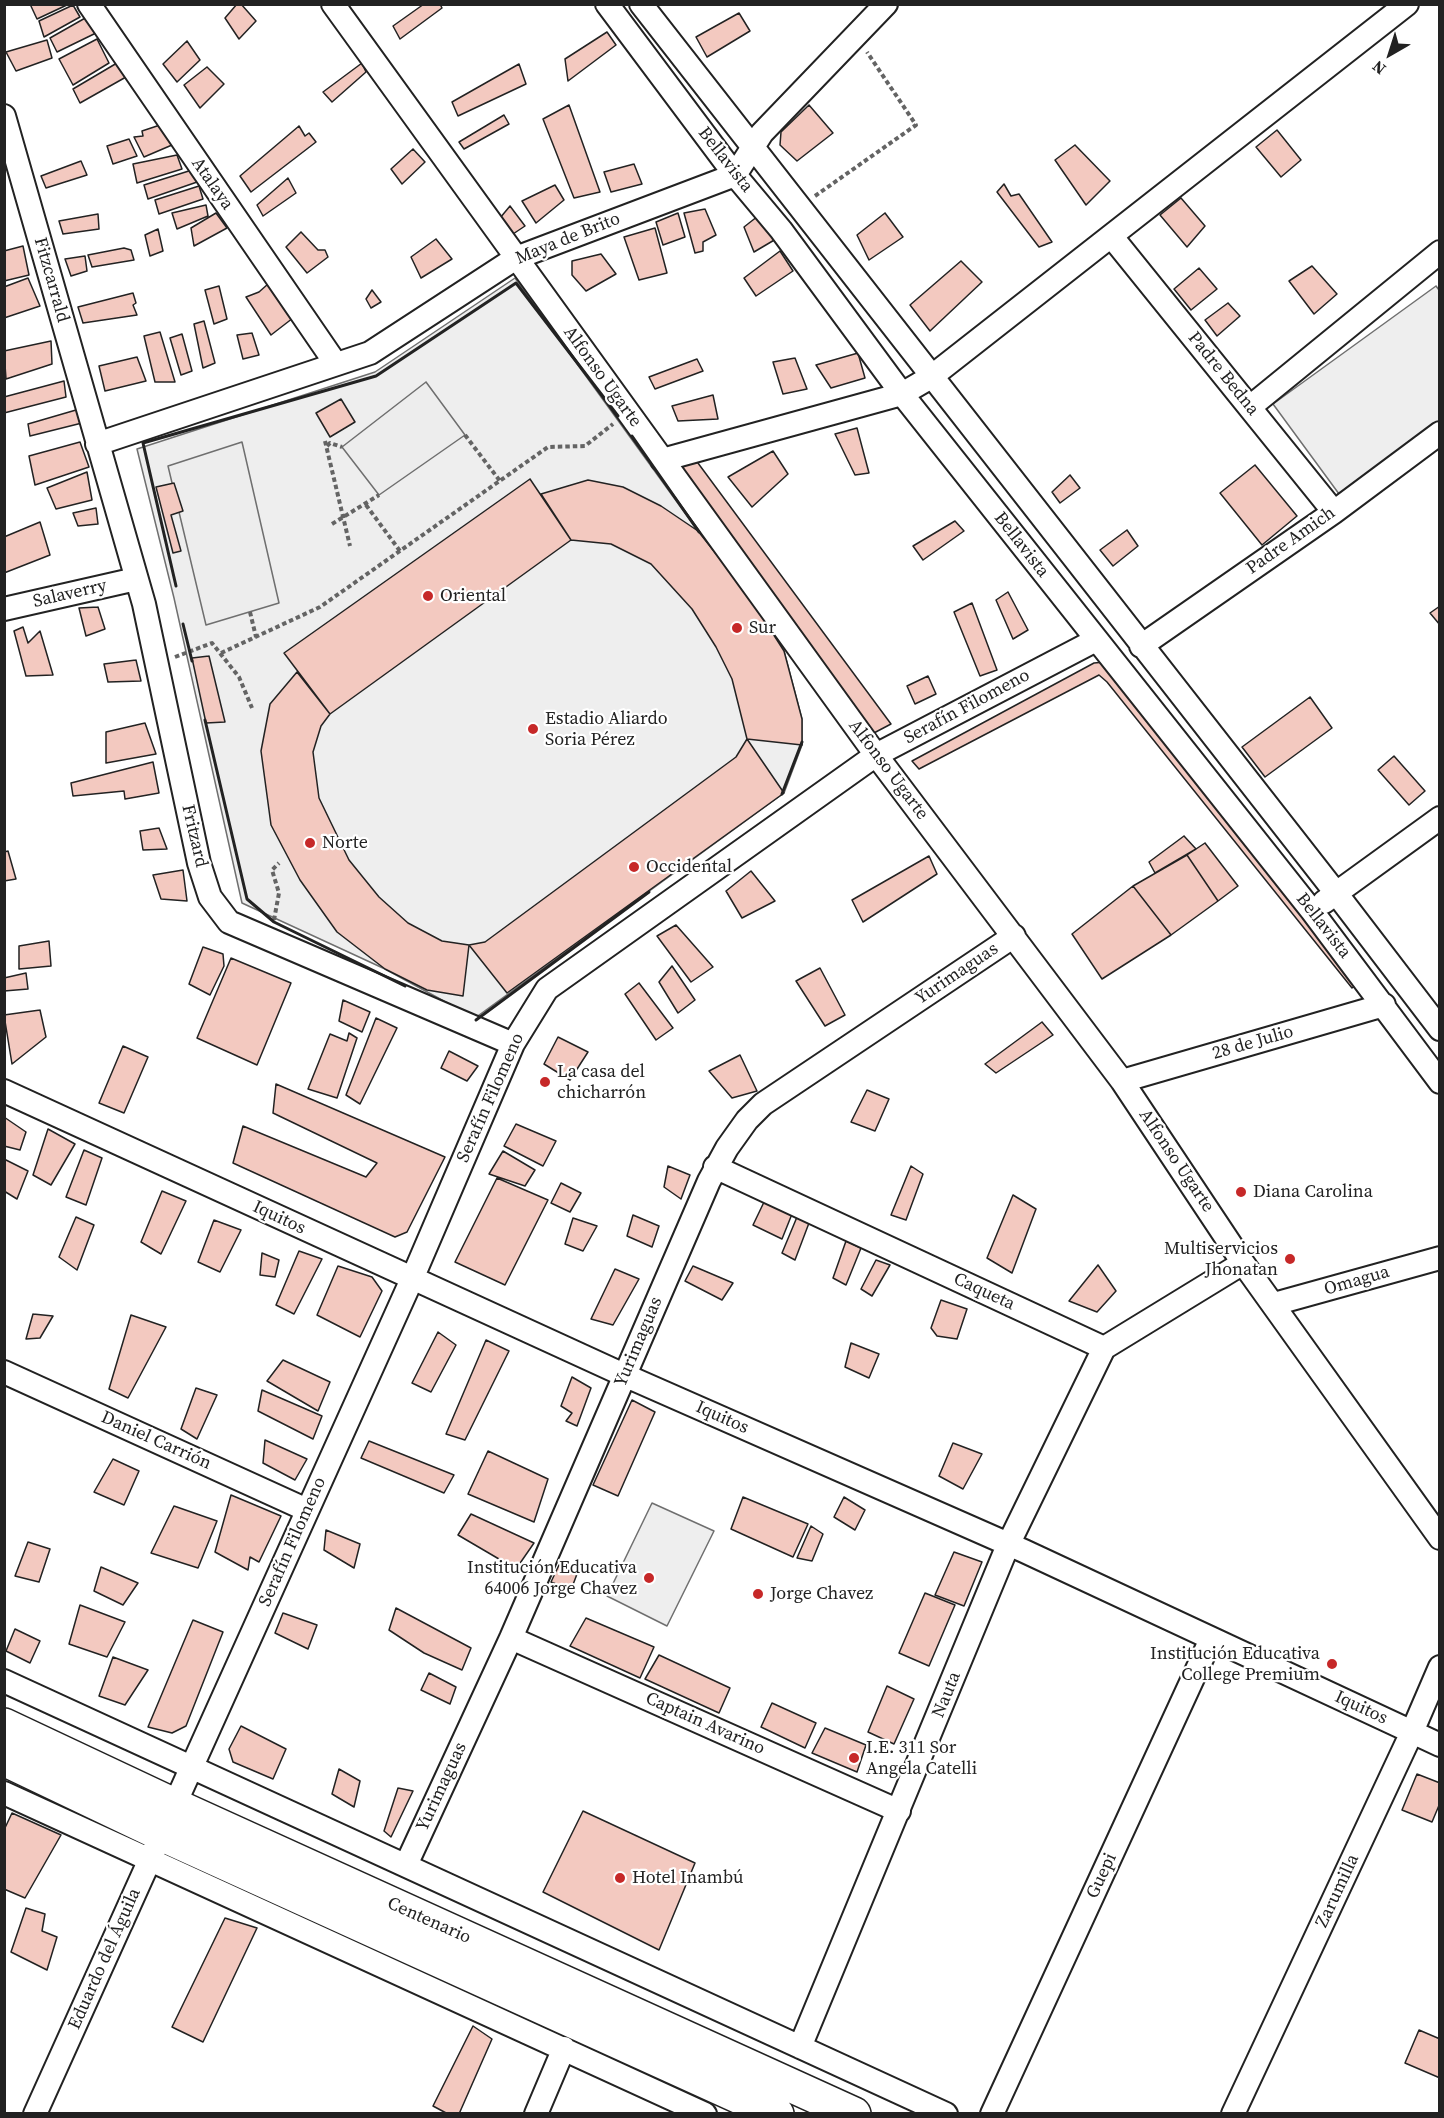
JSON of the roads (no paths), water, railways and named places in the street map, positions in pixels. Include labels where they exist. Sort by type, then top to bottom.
[{"type":"highway","name":"Centenario","points":[[4,1725],[161,1833],[854,2114]]},
{"type":"highway","name":"Centenario","points":[[4,1759],[777,2114]]},
{"type":"street","name":"Atalaya","points":[[89,4],[336,364]]},
{"type":"street","name":"Alfonso Ugarte","points":[[333,4],[876,755],[1122,1080],[1243,1263],[1440,1538]]},
{"type":"street","name":"Bellavista","points":[[607,4],[735,175],[781,230],[902,394],[1312,910],[1440,1082]]},
{"type":"street","name":"Bellavista","points":[[640,4],[1440,1029]]},
{"type":"street","points":[[735,175],[753,151],[762,133],[855,33],[886,4]]},
{"type":"street","points":[[662,460],[902,394],[931,377],[1407,4]]},
{"type":"street","name":"Fitzcarrald","points":[[4,116],[97,444]]},
{"type":"street","name":"Maya de Brito","points":[[97,444],[370,353],[516,258],[735,175]]},
{"type":"street","name":"Padre Bedna","points":[[1112,237],[1334,512]]},
{"type":"street","points":[[1250,407],[1439,252]]},
{"type":"street","name":"Padre Amich","points":[[1141,646],[1334,512],[1440,433]]},
{"type":"street","name":"Fritzard","points":[[97,444],[157,662],[199,862],[210,897],[229,922],[513,1044]]},
{"type":"street","name":"Salaverry","points":[[4,609],[136,579]]},
{"type":"street","name":"Serafín Filomeno","points":[[161,1833],[412,1279],[513,1044],[547,989],[876,755],[1096,640]]},
{"type":"street","points":[[1312,910],[1440,818]]},
{"type":"street","name":"Yurimaguas","points":[[406,1865],[511,1638],[715,1167],[747,1120],[764,1104],[1014,936]]},
{"type":"street","name":"28 de Julio","points":[[1122,1080],[1384,1005]]},
{"type":"street","name":"Iquitos","points":[[4,1091],[624,1375],[1008,1545],[1440,1745]]},
{"type":"street","name":"Caqueta","points":[[715,1167],[1104,1348]]},
{"type":"street","name":"Omagua","points":[[1274,1304],[1440,1258]]},
{"type":"street","points":[[1104,1348],[1243,1263]]},
{"type":"street","name":"Nauta","points":[[800,2047],[1008,1545],[1104,1348]]},
{"type":"street","name":"Daniel Carrión","points":[[4,1372],[307,1509]]},
{"type":"street","name":"Captain Avarino","points":[[511,1638],[899,1811]]},
{"type":"street","name":"Guepi","points":[[992,2114],[1211,1639]]},
{"type":"street","name":"Zarumilla","points":[[1233,2114],[1412,1732],[1440,1667]]},
{"type":"street","points":[[4,1681],[946,2114]]},
{"type":"street","points":[[4,1793],[161,1833],[564,2048],[705,2114]]},
{"type":"street","name":"Eduardo del Águila","points":[[35,2114],[161,1833]]},
{"type":"street","points":[[536,2114],[564,2048]]},
{"type":"place","name":"Oriental","points":[[428,596]]},
{"type":"place","name":"Sur","points":[[737,628]]},
{"type":"place","name":"Estadio Aliardo Soria Pérez","points":[[533,729]]},
{"type":"place","name":"Norte","points":[[310,843]]},
{"type":"place","name":"Occidental","points":[[634,867]]},
{"type":"place","name":"La casa del chicharrón","points":[[545,1082]]},
{"type":"place","name":"Diana Carolina","points":[[1241,1192]]},
{"type":"place","name":"Multiservicios Jhonatan","points":[[1290,1259]]},
{"type":"place","name":"Institución Educativa 64006 Jorge Chavez","points":[[649,1578]]},
{"type":"place","name":"Jorge Chavez","points":[[758,1594]]},
{"type":"place","name":"Institución Educativa College Premium","points":[[1332,1664]]},
{"type":"place","name":"I.E. 311 Sor Angela Catelli","points":[[854,1758]]},
{"type":"place","name":"Hotel Inambú","points":[[620,1878]]}]
